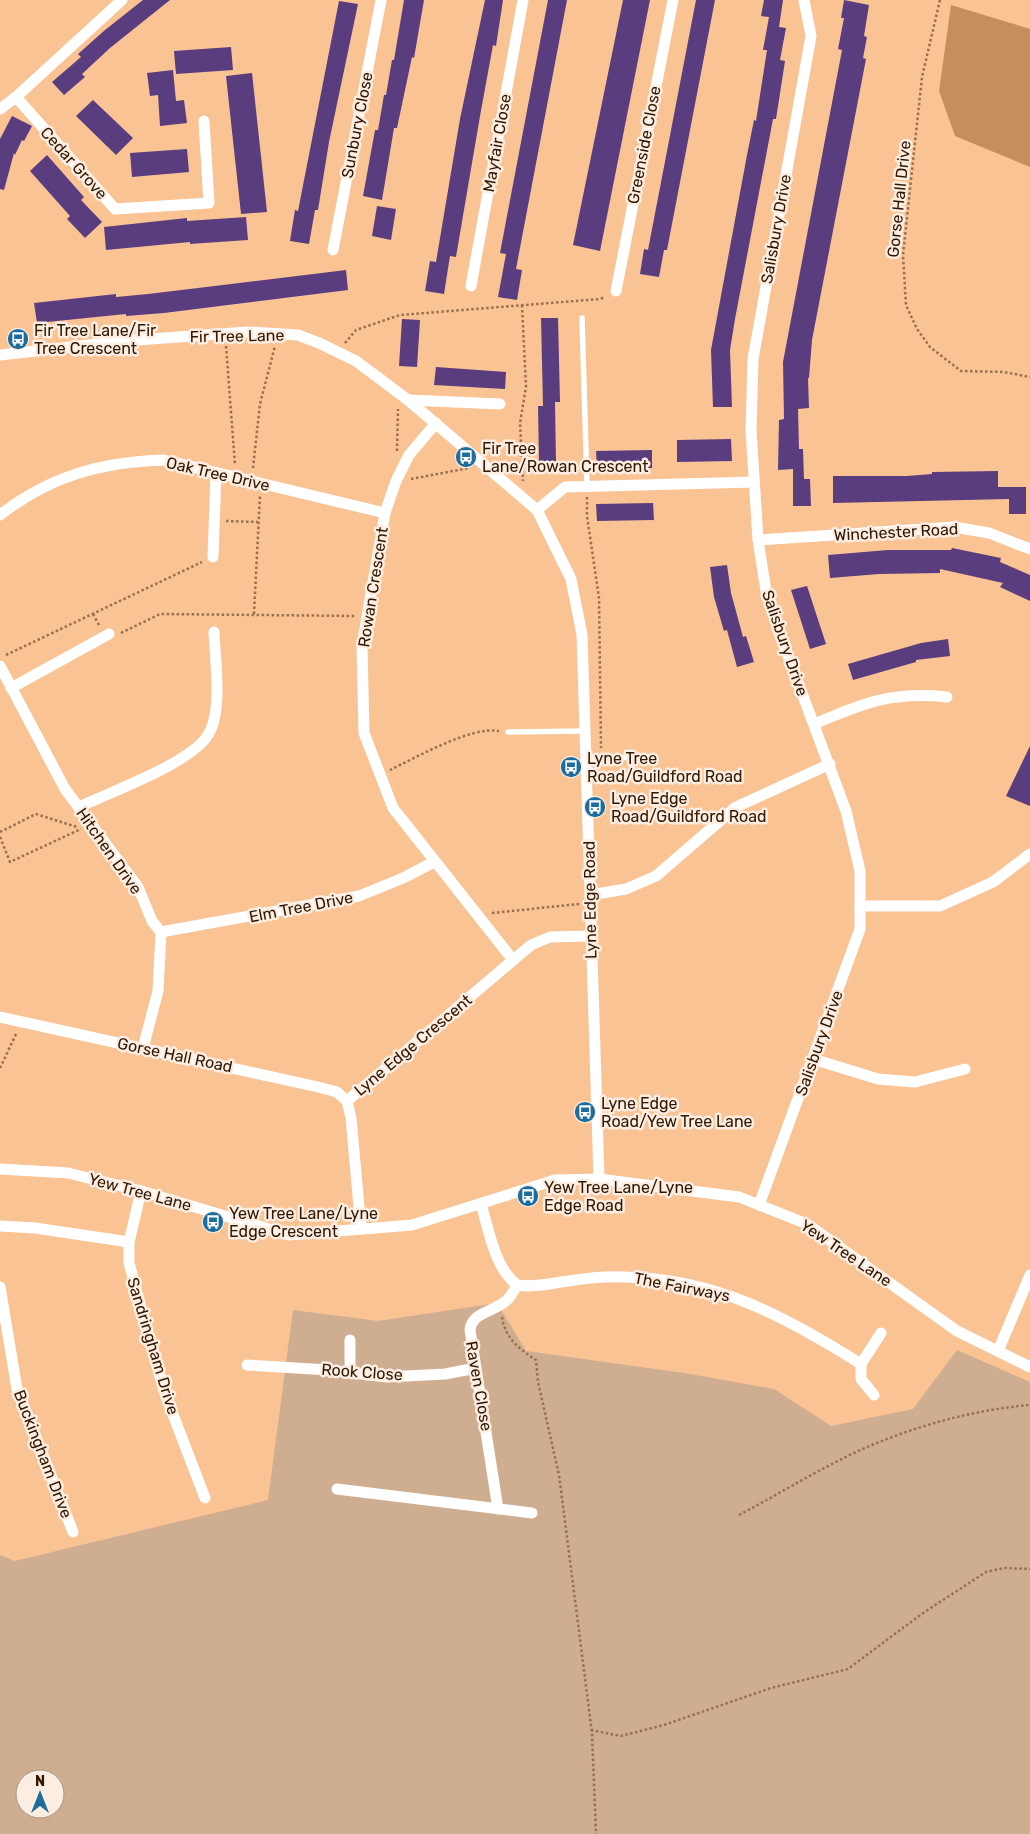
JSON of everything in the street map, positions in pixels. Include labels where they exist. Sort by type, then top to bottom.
[{"type":"street","points":[[0,109],[16,97],[122,0]]},
{"type":"street","name":"Sunbury Close","points":[[333,250],[381,0]]},
{"type":"street","name":"Mayfair Close","points":[[471,286],[523,0]]},
{"type":"street","name":"Greenside Close","points":[[616,291],[673,0]]},
{"type":"street","name":"Salisbury Drive","points":[[759,1205],[860,929],[860,872],[846,811],[766,591],[758,540],[754,482],[750,409],[753,359],[811,36],[804,0]]},
{"type":"street","name":"Cedar Grove","points":[[16,97],[116,209],[209,203],[204,121]]},
{"type":"street","name":"Fir Tree Lane","points":[[0,355],[123,341],[225,334],[279,333],[298,335],[356,361],[436,423],[536,510]]},
{"type":"street","points":[[408,400],[500,404]]},
{"type":"street","name":"Rowan Crescent","points":[[436,423],[409,455],[396,481],[385,513],[362,646],[364,733],[393,808],[513,960]]},
{"type":"street","name":"Oak Tree Drive","points":[[0,515],[16,502],[62,477],[95,467],[127,461],[164,460],[385,513]]},
{"type":"street","points":[[213,557],[216,473]]},
{"type":"street","points":[[536,510],[565,487],[754,482]]},
{"type":"street","name":"Lyne Edge Road","points":[[536,510],[571,580],[582,635],[599,1179]]},
{"type":"street","name":"Winchester Road","points":[[758,540],[954,527],[989,533],[1030,549]]},
{"type":"street","points":[[79,807],[183,758],[208,735],[216,708],[214,632]]},
{"type":"street","points":[[11,688],[108,634]]},
{"type":"street","name":"Hitchen Drive","points":[[0,666],[65,789],[138,887],[152,921],[161,932]]},
{"type":"street","points":[[814,724],[878,699],[921,694],[947,697]]},
{"type":"street","points":[[590,899],[626,889],[656,876],[736,807],[830,764]]},
{"type":"street","points":[[860,906],[940,906],[993,882],[1030,854]]},
{"type":"street","name":"Elm Tree Drive","points":[[161,932],[359,896],[403,878],[434,862]]},
{"type":"street","points":[[143,1048],[158,991],[161,932]]},
{"type":"street","name":"Lyne Edge Crescent","points":[[361,1229],[351,1118],[346,1101],[513,960],[541,939],[559,936],[590,936]]},
{"type":"street","name":"Gorse Hall Road","points":[[0,1017],[318,1087],[337,1092],[346,1101]]},
{"type":"street","points":[[813,1059],[878,1079],[915,1082],[965,1069]]},
{"type":"street","name":"Yew Tree Lane","points":[[0,1169],[68,1173],[141,1191],[289,1235],[412,1226],[555,1180],[599,1179],[739,1197],[807,1224],[957,1331],[1030,1367]]},
{"type":"street","name":"Sandringham Drive","points":[[141,1191],[129,1242],[129,1263],[164,1390],[205,1498]]},
{"type":"street","points":[[481,1204],[503,1270],[516,1285]]},
{"type":"street","points":[[0,1226],[35,1228],[129,1242]]},
{"type":"street","points":[[998,1351],[1030,1275]]},
{"type":"street","name":"The Fairways","points":[[516,1285],[529,1286],[574,1280],[626,1277],[687,1285],[755,1304],[809,1331],[861,1364]]},
{"type":"street","name":"Raven Close","points":[[498,1509],[470,1330],[471,1323],[477,1316],[501,1305],[508,1299],[516,1285]]},
{"type":"street","name":"Buckingham Drive","points":[[0,1286],[17,1389],[73,1532]]},
{"type":"street","points":[[874,1395],[861,1379],[861,1364],[881,1333]]},
{"type":"street","points":[[350,1340],[350,1373]]},
{"type":"street","name":"Rook Close","points":[[247,1365],[387,1377],[445,1374],[476,1368]]},
{"type":"street","points":[[337,1489],[532,1513]]},
{"type":"lane","points":[[582,318],[587,486]]},
{"type":"lane","points":[[508,732],[586,732]]},
{"type":"lane","points":[[587,758],[649,758]]},
{"type":"path","name":"Gorse Hall Drive","points":[[940,0],[922,77],[903,255],[906,305],[917,329],[930,347],[961,371],[1004,372],[1030,377]]},
{"type":"path","points":[[337,352],[356,330],[400,315],[600,299],[616,291]]},
{"type":"path","points":[[522,305],[526,387],[520,423],[524,499]]},
{"type":"path","points":[[254,614],[258,522],[256,483],[260,404],[279,333]]},
{"type":"path","points":[[225,334],[236,478]]},
{"type":"path","points":[[397,452],[398,392]]},
{"type":"path","points":[[396,481],[485,465]]},
{"type":"path","points":[[587,486],[587,516],[599,598],[601,758]]},
{"type":"path","points":[[214,520],[258,522]]},
{"type":"path","points":[[0,657],[213,557]]},
{"type":"path","points":[[108,634],[118,634],[160,614],[367,617]]},
{"type":"path","points":[[380,774],[446,743],[490,729],[508,732]]},
{"type":"path","points":[[0,832],[36,814],[81,829],[10,862],[0,837]]},
{"type":"path","points":[[0,849],[4,847]]},
{"type":"path","points":[[481,918],[489,914],[590,899]]},
{"type":"path","points":[[0,1068],[22,1022]]},
{"type":"path","points":[[501,1305],[503,1325],[509,1337],[518,1348],[536,1360],[538,1382],[559,1475],[591,1730],[596,1834]]},
{"type":"path","points":[[739,1515],[854,1453],[939,1421],[996,1408],[1030,1405]]},
{"type":"path","points":[[591,1730],[621,1736],[664,1725],[770,1688],[848,1669],[923,1613],[986,1572],[1004,1568],[1030,1569]]},
{"type":"shaded area","points":[[951,5],[1030,29],[1030,167],[955,136],[939,91]]},
{"type":"shaded area","points":[[497,1303],[526,1351],[684,1373],[774,1389],[831,1426],[913,1409],[957,1350],[1030,1382],[1030,1834],[0,1834],[0,1555],[15,1561],[268,1500],[293,1310],[378,1321]]},
{"type":"building","points":[[143,0],[170,0],[110,48],[82,74],[85,77],[64,95],[52,82],[81,57],[78,54]]},
{"type":"building","points":[[404,0],[424,0],[414,58],[412,57],[397,128],[394,128],[382,200],[363,196],[375,130],[378,130],[392,60],[394,60]]},
{"type":"building","points":[[485,0],[503,0],[496,46],[493,45],[480,116],[456,257],[450,256],[444,294],[425,291],[430,261],[436,262],[460,119]]},
{"type":"building","points":[[548,0],[567,0],[516,269],[522,270],[517,300],[498,297],[506,254],[500,253]]},
{"type":"building","points":[[623,0],[650,0],[600,251],[573,245]]},
{"type":"building","points":[[696,0],[715,0],[667,250],[664,250],[659,277],[640,274],[644,249],[648,250]]},
{"type":"building","points":[[764,0],[783,0],[779,27],[786,28],[780,60],[785,61],[776,119],[773,119],[730,350],[732,407],[713,407],[711,350],[747,155],[754,120],[756,121],[767,50],[763,50],[769,17],[761,16]]},
{"type":"building","points":[[844,0],[869,5],[864,36],[867,37],[863,58],[866,59],[812,340],[808,378],[809,408],[798,409],[799,449],[803,449],[804,479],[810,479],[811,506],[793,506],[793,469],[778,470],[779,420],[784,419],[783,362],[842,50],[838,49],[844,18],[841,18]]},
{"type":"building","points":[[339,1],[358,4],[329,142],[318,210],[315,210],[309,244],[290,241],[295,210],[298,211]]},
{"type":"building","points":[[231,47],[233,70],[176,74],[174,51]]},
{"type":"building","points":[[173,70],[176,101],[184,100],[187,123],[160,126],[158,95],[150,96],[147,73]]},
{"type":"building","points":[[252,73],[267,212],[241,214],[226,76]]},
{"type":"building","points":[[93,100],[133,138],[116,155],[76,116]]},
{"type":"building","points":[[12,116],[32,126],[24,141],[22,140],[15,155],[14,153],[4,190],[0,189],[0,139]]},
{"type":"building","points":[[187,149],[189,172],[132,177],[130,153]]},
{"type":"building","points":[[47,155],[84,197],[81,200],[102,222],[85,238],[67,219],[70,216],[30,171]]},
{"type":"building","points":[[377,206],[396,209],[391,240],[372,236]]},
{"type":"building","points":[[246,217],[248,240],[190,244],[190,242],[106,250],[104,227],[187,218],[187,221]]},
{"type":"building","points":[[346,270],[348,290],[164,313],[126,316],[126,314],[37,323],[34,303],[116,294],[116,297],[148,294]]},
{"type":"building","points":[[541,318],[558,318],[560,402],[555,402],[556,462],[539,462],[538,406],[543,406]]},
{"type":"building","points":[[402,319],[420,320],[417,367],[399,366]]},
{"type":"building","points":[[436,367],[506,372],[505,389],[434,385]]},
{"type":"building","points":[[731,439],[732,461],[677,462],[677,440]]},
{"type":"building","points":[[652,450],[652,468],[597,469],[596,451]]},
{"type":"building","points":[[998,471],[998,487],[1026,487],[1026,514],[1009,514],[1009,499],[833,503],[833,476],[907,476],[932,474],[932,472]]},
{"type":"building","points":[[653,503],[654,520],[597,521],[596,504]]},
{"type":"building","points":[[952,548],[1001,558],[1000,562],[1030,575],[1030,601],[1000,587],[1003,583],[940,569],[940,573],[879,574],[830,578],[828,555],[888,550],[951,550]]},
{"type":"building","points":[[727,565],[731,593],[743,637],[746,636],[754,662],[737,667],[727,630],[724,631],[714,597],[710,567]]},
{"type":"building","points":[[807,586],[826,644],[810,649],[791,590]]},
{"type":"building","points":[[948,639],[950,656],[916,660],[916,662],[853,680],[848,664],[921,643]]},
{"type":"building","points":[[1030,746],[1030,806],[1006,796]]},
{"type":"place","name":"Fir Tree Lane/Fir Tree Crescent","points":[[18,339]]},
{"type":"place","name":"Fir Tree Lane/Rowan Crescent","points":[[466,457]]},
{"type":"place","name":"Lyne Tree Road/Guildford Road","points":[[571,767]]},
{"type":"place","name":"Lyne Edge Road/Guildford Road","points":[[595,807]]},
{"type":"place","name":"Lyne Edge Road/Yew Tree Lane","points":[[585,1112]]},
{"type":"place","name":"Yew Tree Lane/Lyne Edge Road","points":[[528,1196]]},
{"type":"place","name":"Yew Tree Lane/Lyne Edge Crescent","points":[[213,1222]]}]
